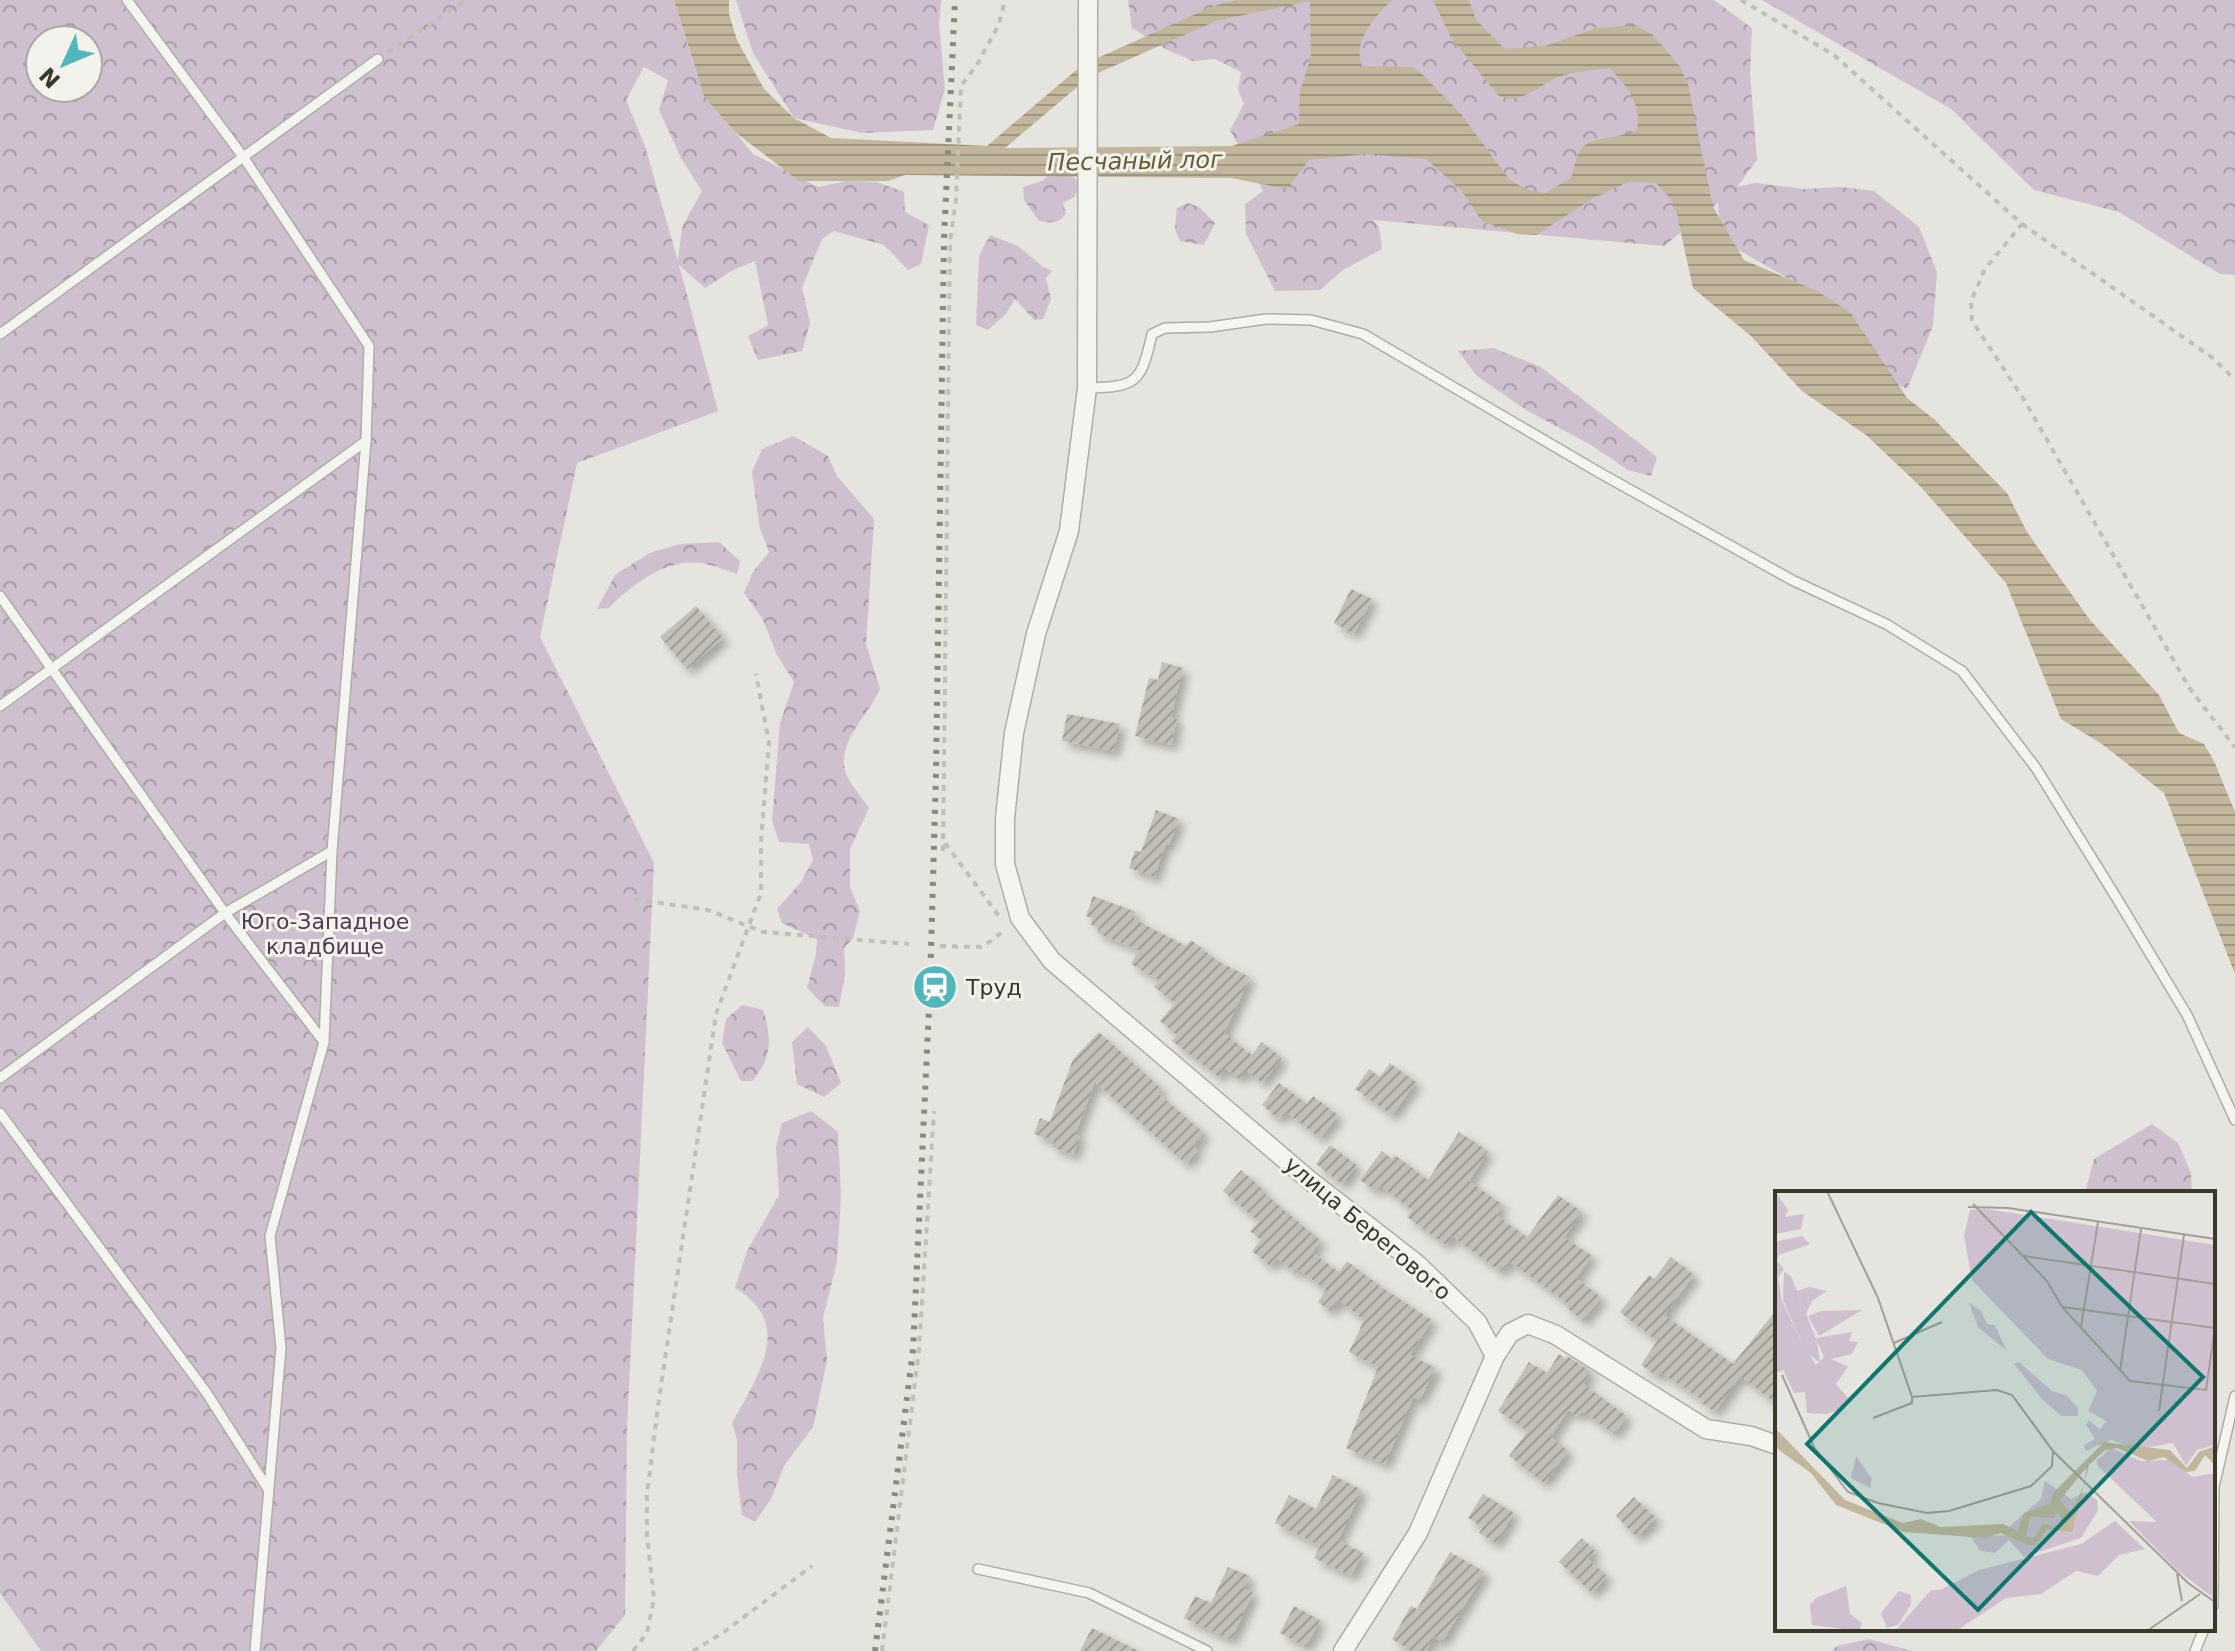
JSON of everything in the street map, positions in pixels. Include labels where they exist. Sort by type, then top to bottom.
[{"type":"street","points":[[1087,388],[1088,0]]},
{"type":"street","name":"улица Берегового","points":[[1087,388],[1069,531],[1036,634],[1014,733],[1005,818],[1005,864],[1020,918],[1052,961],[1308,1179],[1417,1264],[1477,1322],[1495,1356]]},
{"type":"street","points":[[1343,1651],[1418,1533],[1495,1356],[1510,1333],[1528,1324],[1556,1335],[1706,1429],[1751,1436],[1775,1444]]},
{"type":"lane","points":[[127,0],[244,158],[369,346],[366,441],[332,851],[324,1042],[270,1236],[281,1348],[255,1651]]},
{"type":"lane","points":[[0,334],[378,59]]},
{"type":"lane","points":[[1087,388],[1118,388],[1134,381],[1145,362],[1152,334],[1165,328],[1210,327],[1266,319],[1311,320],[1363,334],[1614,481],[1792,580],[1886,624],[1962,671],[2036,768],[2116,897],[2187,1015],[2235,1120]]},
{"type":"lane","points":[[0,706],[366,441]]},
{"type":"lane","points":[[0,596],[225,913],[324,1042]]},
{"type":"lane","points":[[0,1078],[225,913],[332,851]]},
{"type":"lane","points":[[0,1113],[206,1392],[268,1489]]},
{"type":"lane","points":[[2215,1483],[2235,1396]]},
{"type":"lane","points":[[978,1569],[1089,1593],[1207,1651]]},
{"type":"lane","points":[[2195,1651],[2203,1631]]},
{"type":"path","points":[[378,59],[466,0]]},
{"type":"path","points":[[943,851],[950,241],[956,199],[961,86],[978,63],[999,24],[1005,0]]},
{"type":"path","points":[[1741,0],[1834,55],[2022,224],[2213,358],[2235,380]]},
{"type":"path","points":[[2022,224],[1985,269],[1971,301],[1972,321],[2023,398],[2190,689],[2235,747]]},
{"type":"path","points":[[633,1651],[647,1633],[654,1599],[647,1535],[647,1495],[716,1014],[761,893],[761,840],[769,743],[756,674]]},
{"type":"path","points":[[940,946],[983,947],[1008,927],[943,841]]},
{"type":"path","points":[[634,899],[708,910],[750,929],[909,944]]},
{"type":"path","points":[[882,1651],[919,1350],[934,1111]]},
{"type":"path","points":[[693,1651],[724,1632],[812,1566]]},
{"type":"green space","name":"Юго-Западное кладбище","points":[[0,0],[674,0],[697,75],[721,115],[753,154],[818,187],[847,181],[877,182],[904,192],[905,212],[929,225],[921,264],[908,270],[884,245],[834,231],[822,239],[802,288],[810,323],[802,351],[758,360],[748,336],[768,325],[755,261],[733,270],[705,288],[679,265],[718,411],[577,463],[540,637],[654,863],[627,1429],[625,1615],[596,1651],[41,1651],[0,1593]],"holes":[[[644,67],[668,80],[659,110],[681,158],[702,191],[682,227],[678,261],[645,146],[626,100]]]},
{"type":"green space","points":[[736,0],[941,0],[939,25],[945,89],[933,130],[862,133],[794,118],[753,53]]},
{"type":"green space","points":[[1128,0],[1714,0],[1752,28],[1750,74],[1757,160],[1737,187],[1756,183],[1804,189],[1841,187],[1874,191],[1919,227],[1937,272],[1933,326],[1907,389],[1897,384],[1853,316],[1737,249],[1719,217],[1718,203],[1664,246],[1373,220],[1379,227],[1382,249],[1343,270],[1320,290],[1275,291],[1246,234],[1245,204],[1263,191],[1230,130],[1244,104],[1238,90],[1241,72],[1215,59],[1193,61],[1165,49],[1132,28]]},
{"type":"green space","points":[[1762,0],[2235,0],[2235,275],[2220,274],[2119,212],[2034,190],[1951,109]]},
{"type":"green space","points":[[1053,172],[1068,172],[1081,184],[1074,197],[1063,203],[1066,213],[1061,219],[1039,221],[1024,200],[1023,187],[1042,181]]},
{"type":"green space","points":[[1188,203],[1199,207],[1215,223],[1204,245],[1180,241],[1175,229],[1177,208]]},
{"type":"green space","points":[[990,235],[1018,246],[1052,271],[1046,278],[1051,299],[1043,319],[1034,320],[1015,299],[1006,314],[988,330],[976,325],[979,256]]},
{"type":"green space","points":[[1493,348],[1541,367],[1657,457],[1651,476],[1628,470],[1591,445],[1526,410],[1477,376],[1458,351]]},
{"type":"green space","points":[[793,436],[828,456],[837,476],[874,519],[866,644],[880,689],[854,731],[845,753],[847,776],[869,808],[850,849],[850,887],[860,911],[853,938],[844,948],[845,975],[839,1007],[825,1006],[807,988],[817,939],[782,923],[777,909],[801,882],[813,860],[809,844],[779,842],[772,821],[780,723],[794,682],[777,655],[763,620],[744,593],[753,572],[769,552],[760,529],[752,472],[762,449]]},
{"type":"green space","points":[[719,542],[740,561],[737,574],[706,564],[678,564],[640,581],[609,608],[597,609],[615,575],[650,553],[680,544]]},
{"type":"green space","points":[[742,1005],[763,1010],[768,1029],[767,1056],[752,1081],[741,1081],[722,1043],[726,1019]]},
{"type":"green space","points":[[808,1027],[826,1046],[841,1083],[824,1097],[797,1084],[792,1042]]},
{"type":"green space","points":[[811,1111],[838,1132],[841,1196],[837,1262],[823,1318],[827,1360],[813,1427],[784,1466],[771,1499],[755,1522],[742,1515],[737,1439],[732,1423],[760,1370],[766,1352],[767,1334],[764,1318],[753,1302],[735,1288],[747,1251],[779,1195],[776,1147],[782,1123]]},
{"type":"green space","points":[[2152,1124],[2178,1143],[2191,1173],[2192,1191],[2086,1191],[2094,1159]]},
{"type":"green space","points":[[1869,1639],[1912,1651],[1831,1651],[1837,1646]]},
{"type":"water","name":"Песчаный лог","points":[[674,0],[729,0],[729,14],[737,40],[764,89],[794,118],[831,138],[987,146],[1082,65],[1211,7],[1236,0],[1392,0],[1367,30],[1360,48],[1362,66],[1412,67],[1420,72],[1461,114],[1509,179],[1525,189],[1545,193],[1571,178],[1578,154],[1586,144],[1636,131],[1638,113],[1632,96],[1610,68],[1564,75],[1515,98],[1498,95],[1451,38],[1433,0],[1469,0],[1476,20],[1505,49],[1545,46],[1597,28],[1635,25],[1652,34],[1679,65],[1688,84],[1713,207],[1744,260],[1817,291],[1851,313],[1907,398],[1934,419],[2007,493],[2027,532],[2090,620],[2159,695],[2179,733],[2204,744],[2235,812],[2235,974],[2164,793],[2102,744],[2061,719],[2006,583],[1921,487],[1866,435],[1802,391],[1751,336],[1693,288],[1677,215],[1670,198],[1656,183],[1628,182],[1592,199],[1536,235],[1517,234],[1482,221],[1462,191],[1426,159],[1366,154],[1309,160],[1287,189],[1231,178],[905,175],[888,181],[799,181],[735,132],[704,96]],"holes":[[[1310,1],[1311,56],[1300,91],[1299,124],[1232,146],[1005,148],[1089,77],[1216,21]]]},
{"type":"building","points":[[1351,589],[1372,599],[1354,634],[1334,623]]},
{"type":"building","points":[[696,606],[723,638],[687,669],[660,637]]},
{"type":"building","points":[[1162,662],[1183,668],[1171,717],[1177,719],[1171,745],[1135,736],[1149,678],[1158,680]]},
{"type":"building","points":[[1067,714],[1120,724],[1114,751],[1062,741]]},
{"type":"building","points":[[1156,810],[1179,819],[1169,845],[1166,843],[1154,877],[1129,868],[1135,850],[1141,852]]},
{"type":"building","points":[[1093,896],[1136,912],[1134,919],[1186,946],[1191,940],[1219,962],[1250,977],[1224,1033],[1252,1055],[1262,1042],[1282,1058],[1262,1083],[1246,1070],[1239,1079],[1225,1068],[1219,1077],[1172,1041],[1177,1035],[1160,1021],[1175,1003],[1154,987],[1159,980],[1131,964],[1139,950],[1097,933],[1099,927],[1091,925],[1093,919],[1086,916]]},
{"type":"building","points":[[1099,1032],[1162,1089],[1158,1093],[1205,1134],[1193,1147],[1198,1150],[1186,1164],[1095,1082],[1075,1135],[1080,1137],[1073,1155],[1052,1147],[1054,1141],[1034,1134],[1040,1118],[1050,1122],[1073,1059]]},
{"type":"building","points":[[1390,1063],[1416,1082],[1392,1115],[1355,1089],[1369,1069],[1380,1077]]},
{"type":"building","points":[[1279,1083],[1307,1104],[1313,1096],[1338,1115],[1320,1138],[1285,1111],[1279,1119],[1262,1105]]},
{"type":"building","points":[[1459,1132],[1488,1151],[1469,1181],[1503,1205],[1496,1215],[1527,1237],[1558,1195],[1582,1212],[1564,1237],[1592,1256],[1576,1278],[1601,1297],[1583,1321],[1566,1307],[1568,1304],[1509,1261],[1501,1272],[1452,1236],[1446,1245],[1407,1217],[1412,1210],[1380,1185],[1376,1191],[1360,1180],[1382,1151],[1392,1159],[1395,1155],[1428,1180]]},
{"type":"building","points":[[1330,1145],[1357,1165],[1342,1184],[1316,1164]]},
{"type":"building","points":[[1241,1170],[1321,1241],[1312,1252],[1339,1272],[1347,1261],[1432,1320],[1410,1355],[1436,1368],[1420,1400],[1413,1397],[1385,1464],[1346,1448],[1378,1367],[1349,1352],[1364,1320],[1339,1300],[1330,1311],[1318,1302],[1326,1290],[1298,1269],[1295,1273],[1277,1258],[1270,1266],[1252,1251],[1261,1240],[1250,1231],[1259,1222],[1223,1191]]},
{"type":"building","points":[[1671,1257],[1694,1275],[1664,1315],[1733,1364],[1775,1312],[1775,1402],[1740,1376],[1715,1412],[1702,1403],[1704,1401],[1660,1372],[1657,1376],[1641,1365],[1657,1341],[1620,1312],[1649,1275],[1654,1279]]},
{"type":"building","points":[[1559,1354],[1591,1371],[1583,1384],[1627,1416],[1614,1434],[1582,1411],[1578,1416],[1568,1410],[1551,1437],[1568,1451],[1544,1483],[1509,1456],[1528,1431],[1498,1411],[1529,1362],[1547,1373]]},
{"type":"building","points":[[1333,1475],[1362,1490],[1338,1540],[1363,1553],[1351,1576],[1314,1558],[1320,1546],[1275,1523],[1289,1495],[1316,1509]]},
{"type":"building","points":[[1483,1494],[1514,1513],[1496,1543],[1479,1533],[1483,1527],[1468,1518]]},
{"type":"building","points":[[1634,1497],[1656,1518],[1637,1537],[1616,1516]]},
{"type":"building","points":[[1582,1538],[1595,1551],[1588,1559],[1607,1576],[1592,1593],[1559,1562]]},
{"type":"building","points":[[1450,1552],[1485,1572],[1442,1642],[1434,1637],[1426,1651],[1411,1651],[1392,1639],[1411,1606],[1417,1609]]},
{"type":"building","points":[[1228,1567],[1250,1576],[1244,1588],[1253,1593],[1231,1640],[1184,1618],[1195,1596],[1211,1603]]},
{"type":"building","points":[[1294,1606],[1320,1620],[1306,1647],[1280,1633]]},
{"type":"building","points":[[1092,1628],[1139,1651],[1080,1651]]},
{"type":"railway","points":[[875,1651],[913,1350],[930,987],[944,238],[955,0]]},
{"type":"place","name":"Труд","points":[[935,987]]}]
